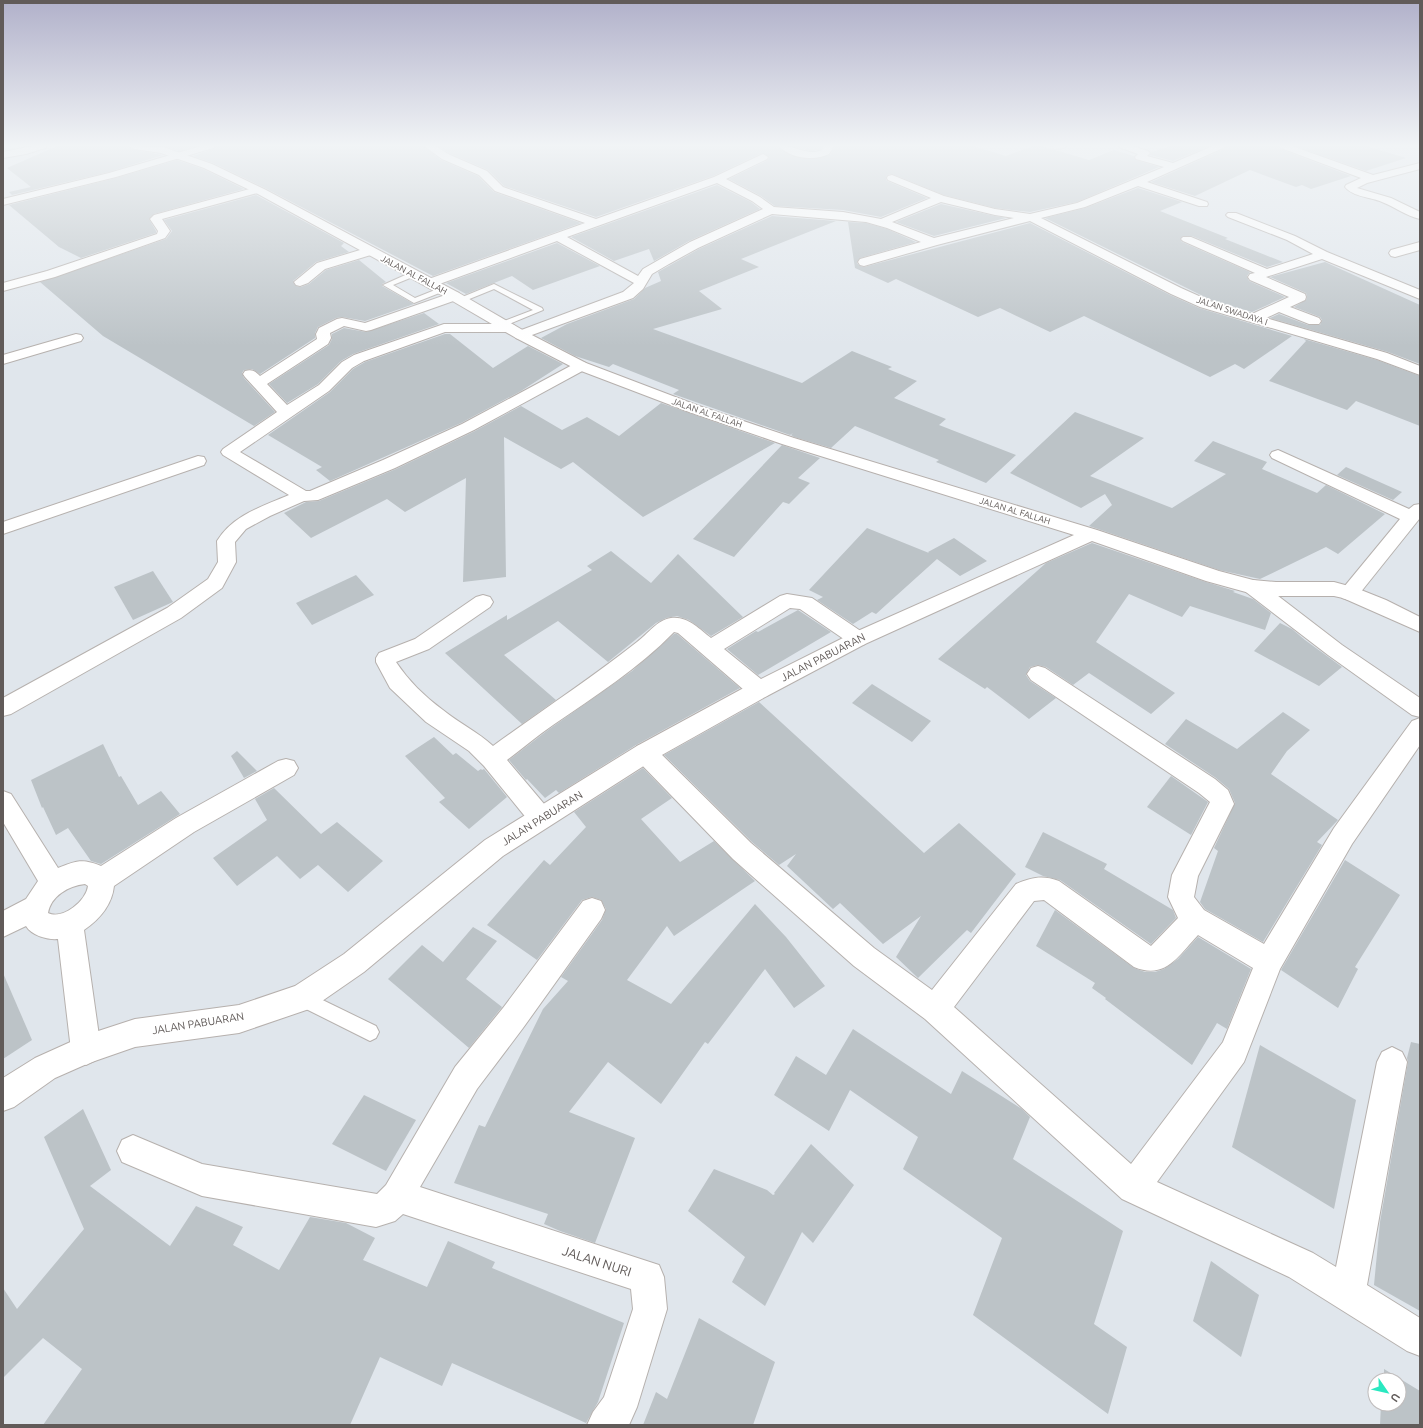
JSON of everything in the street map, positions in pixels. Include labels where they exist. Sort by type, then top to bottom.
[{"type":"street","points":[[3,287],[51,274],[161,236],[164,231],[156,219],[158,216],[171,213]]},
{"type":"street","name":"JALAN AL FALLAH","points":[[300,213],[581,366],[694,409],[788,441],[1091,534],[1213,576],[1253,587],[1276,589],[1334,589],[1349,592],[1420,625]]},
{"type":"street","points":[[566,213],[596,223]]},
{"type":"street","points":[[286,413],[255,379],[283,368],[303,352],[323,341],[324,331],[329,328],[346,322],[366,327],[446,292],[558,237],[626,213]]},
{"type":"street","points":[[302,496],[229,452],[324,388],[347,365],[359,358],[444,328],[511,329],[620,299],[637,288],[647,272],[665,261],[694,245],[765,213]]},
{"type":"street","points":[[788,213],[854,216],[881,223],[933,242]]},
{"type":"street","points":[[881,223],[905,213]]},
{"type":"street","points":[[999,213],[1032,218]]},
{"type":"street","points":[[864,262],[933,242],[1052,213]]},
{"type":"street","points":[[1232,215],[1291,238],[1323,255],[1420,295]]},
{"type":"street","name":"JALAN SWADAYA I","points":[[1032,218],[1176,291],[1205,304],[1382,356],[1420,371]]},
{"type":"street","points":[[558,237],[641,282]]},
{"type":"street","points":[[1187,239],[1266,273]]},
{"type":"street","points":[[1395,253],[1420,246]]},
{"type":"street","points":[[300,282],[308,278],[321,266],[370,251]]},
{"type":"street","points":[[1254,318],[1300,297],[1254,277],[1323,255]]},
{"type":"street","points":[[1278,307],[1314,321]]},
{"type":"street","points":[[3,360],[76,338]]},
{"type":"street","points":[[3,708],[174,613],[215,583],[227,562],[226,541],[240,525],[264,512],[302,496],[316,494],[389,464],[468,427],[581,366]]},
{"type":"street","points":[[1278,454],[1416,513],[1349,592]]},
{"type":"street","points":[[3,528],[198,461]]},
{"type":"street","name":"JALAN PABUARAN","points":[[3,1096],[45,1068],[86,1050],[135,1033],[239,1019],[302,998],[354,964],[446,886],[494,848],[645,753],[759,690],[858,639],[1091,534]]},
{"type":"street","points":[[1253,587],[1369,676],[1420,709]]},
{"type":"street","points":[[483,602],[422,644],[411,650],[390,656],[386,658],[386,662],[398,682],[434,716],[476,745],[492,759],[541,818]]},
{"type":"street","points":[[709,649],[787,602],[805,603],[858,639]]},
{"type":"street","points":[[492,759],[544,720],[602,682],[654,640],[667,627],[672,625],[682,626],[759,690]]},
{"type":"street","points":[[1038,674],[1207,786],[1220,797],[1222,804],[1185,875],[1181,897],[1184,904],[1195,919],[1269,962]]},
{"type":"street","points":[[1133,1188],[1234,1052],[1269,962],[1343,836],[1420,727]]},
{"type":"street","points":[[645,753],[742,851],[864,957],[935,1009],[1133,1188],[1301,1265],[1420,1338]]},
{"type":"street","points":[[100,882],[185,824],[286,768]]},
{"type":"street","points":[[3,802],[53,883]]},
{"type":"street","points":[[80,872],[93,874],[99,879],[100,882],[100,896],[83,916],[70,924],[56,927],[45,925],[39,922],[36,917],[36,907],[42,894],[53,883],[64,877],[80,872]]},
{"type":"street","points":[[935,1009],[1025,892],[1031,889],[1038,887],[1050,889],[1144,958],[1149,959],[1160,956],[1195,919]]},
{"type":"street","points":[[3,925],[36,907]]},
{"type":"street","points":[[133,1151],[202,1180],[376,1211],[384,1210],[397,1196],[466,1078],[513,1018],[592,910]]},
{"type":"street","points":[[70,924],[86,1050]]},
{"type":"street","points":[[1348,1293],[1392,1062]]},
{"type":"street","name":"JALAN NURI","points":[[397,1196],[647,1277],[650,1309],[619,1407],[606,1425]]},
{"type":"lane","points":[[412,274],[387,285],[414,301],[446,292],[494,286],[539,310],[511,329]]},
{"type":"lane","points":[[302,998],[370,1032]]},
{"type":"building","points":[[18,213],[159,213],[154,214],[149,219],[156,233],[81,258],[59,247]]},
{"type":"building","points":[[191,213],[288,213],[344,243],[341,246],[349,252],[316,262],[293,281],[296,286],[301,287],[309,284],[326,270],[359,260],[386,282],[382,284],[382,286],[414,304],[365,321],[342,317],[336,318],[318,327],[315,333],[315,338],[260,374],[252,369],[244,370],[242,373],[244,378],[275,412],[254,426],[103,336],[40,282],[166,239],[172,231],[164,220]]},
{"type":"building","points":[[312,213],[552,213],[581,223],[433,276]]},
{"type":"building","points":[[583,213],[608,213],[596,217]]},
{"type":"building","points":[[639,213],[752,213],[689,241],[654,261],[649,249],[614,261],[571,237]]},
{"type":"building","points":[[857,213],[892,213],[881,217]]},
{"type":"building","points":[[919,213],[980,213],[1006,218],[934,236],[896,222]]},
{"type":"building","points":[[1066,213],[1164,213],[1283,262],[1267,267],[1192,236],[1183,236],[1180,239],[1182,242],[1250,272],[1247,276],[1249,281],[1285,297],[1252,312],[1211,300],[1045,218]]},
{"type":"building","points":[[772,216],[836,221],[741,259],[759,267],[699,291],[722,309],[653,329],[802,383],[852,351],[892,367],[888,369],[917,381],[894,398],[946,419],[939,425],[1016,455],[986,483],[936,462],[939,460],[855,426],[831,448],[794,437],[791,435],[793,433],[790,435],[673,394],[679,390],[613,364],[609,367],[575,356],[541,338],[567,324],[634,299],[645,288],[661,281],[658,272],[699,249]]},
{"type":"building","points":[[848,222],[866,223],[887,229],[916,242],[860,258],[857,263],[864,267],[1030,223],[1170,295],[1199,308],[1292,336],[1244,369],[1235,364],[1210,377],[1084,316],[1050,332],[1000,308],[978,317],[896,279],[888,283],[855,268]]},
{"type":"building","points":[[557,243],[600,266],[533,290],[512,276],[466,294],[446,283]]},
{"type":"building","points":[[1325,262],[1420,305],[1420,364],[1388,352],[1270,318],[1279,314],[1308,325],[1320,325],[1322,320],[1320,317],[1294,307],[1306,300],[1306,293],[1270,277]]},
{"type":"building","points":[[424,313],[439,324],[353,354],[341,361],[318,384],[287,403],[269,384],[329,345],[332,339],[332,334],[344,328],[366,332]]},
{"type":"building","points":[[445,334],[450,334],[493,368],[528,346],[563,364],[521,391],[461,423],[330,481],[316,470],[322,467],[268,435],[330,392],[353,369],[365,362]]},
{"type":"building","points":[[1304,339],[1377,360],[1420,376],[1420,426],[1356,401],[1347,410],[1269,381],[1306,341]]},
{"type":"building","points":[[661,403],[775,443],[643,517],[573,462],[561,469],[504,437],[506,577],[463,582],[466,478],[405,512],[387,499],[311,538],[284,513],[306,502],[319,501],[396,469],[475,431],[521,406],[562,430],[587,417],[619,436]]},
{"type":"building","points":[[1075,412],[1144,438],[1090,476],[1172,508],[1226,474],[1194,461],[1213,441],[1267,462],[1262,469],[1317,493],[1326,485],[1385,514],[1338,554],[1326,547],[1260,579],[1219,570],[1089,526],[1112,505],[1105,494],[1081,508],[1010,473]]},
{"type":"building","points":[[782,445],[820,458],[798,478],[810,483],[789,504],[783,502],[734,557],[693,539]]},
{"type":"building","points":[[1346,467],[1402,492],[1393,500],[1337,475]]},
{"type":"building","points":[[867,528],[929,553],[928,552],[954,538],[987,561],[960,576],[937,559],[876,614],[872,612],[853,624],[817,600],[823,597],[809,590]]},
{"type":"building","points":[[1092,543],[1235,591],[1233,592],[1253,599],[1271,613],[1265,630],[1190,606],[1182,617],[1129,594],[1096,642],[1175,693],[1151,714],[1089,673],[1073,685],[1046,667],[1038,665],[1030,667],[1026,675],[1030,681],[1056,698],[1029,719],[987,687],[985,689],[938,659],[1046,563]]},
{"type":"building","points":[[611,551],[651,583],[678,554],[743,617],[711,636],[689,620],[677,616],[666,618],[656,623],[608,662],[558,621],[504,655],[556,700],[522,724],[445,653],[507,615],[507,620],[592,570],[587,566]]},
{"type":"building","points":[[153,571],[173,602],[133,620],[114,587]]},
{"type":"building","points":[[356,575],[374,595],[312,625],[296,603]]},
{"type":"building","points":[[798,610],[831,632],[758,675],[727,649],[756,631],[758,632]]},
{"type":"building","points":[[1280,623],[1292,629],[1342,667],[1319,686],[1254,651]]},
{"type":"building","points":[[674,634],[677,634],[740,688],[636,745],[559,793],[556,790],[545,798],[527,779],[526,780],[509,760],[548,730],[632,671]]},
{"type":"building","points":[[872,684],[931,721],[912,742],[852,703]]},
{"type":"building","points":[[759,702],[924,853],[959,823],[1016,874],[971,933],[967,930],[918,978],[896,957],[921,916],[883,944],[840,903],[833,909],[787,866],[796,854],[779,865],[752,842],[664,755]]},
{"type":"building","points":[[1283,712],[1310,730],[1287,751],[1271,774],[1338,820],[1317,842],[1322,845],[1263,942],[1205,909],[1200,902],[1218,851],[1214,848],[1235,803],[1229,789],[1216,778],[1165,744],[1186,719],[1237,749]]},
{"type":"building","points":[[434,737],[453,755],[456,753],[478,771],[484,769],[507,797],[469,829],[439,802],[445,798],[405,756]]},
{"type":"building","points":[[103,744],[119,777],[121,776],[138,805],[161,791],[180,814],[101,864],[91,861],[68,828],[56,835],[43,807],[42,808],[31,780]]},
{"type":"building","points":[[237,751],[257,771],[244,778],[231,756]]},
{"type":"building","points":[[643,768],[672,798],[641,819],[680,862],[714,841],[755,881],[674,936],[667,926],[627,980],[671,1004],[755,904],[786,937],[825,986],[794,1008],[765,969],[708,1044],[705,1042],[661,1104],[608,1062],[569,1112],[635,1138],[595,1243],[544,1224],[548,1214],[454,1183],[479,1125],[485,1127],[543,1009],[568,981],[561,977],[602,920],[606,909],[601,900],[592,897],[582,900],[537,960],[487,925],[544,860],[550,865],[586,827],[574,812]]},
{"type":"building","points":[[1171,776],[1208,802],[1191,835],[1147,807]]},
{"type":"building","points":[[274,788],[321,834],[337,822],[383,861],[348,892],[318,865],[300,879],[277,856],[237,886],[213,858],[267,820],[255,799]]},
{"type":"building","points":[[1043,832],[1107,864],[1104,869],[1173,910],[1176,918],[1151,944],[1060,880],[1043,876],[1025,867]]},
{"type":"building","points":[[1345,860],[1400,895],[1355,967],[1358,969],[1338,1008],[1281,970]]},
{"type":"building","points":[[1055,910],[1134,968],[1145,972],[1155,972],[1164,969],[1178,959],[1198,937],[1251,969],[1227,1029],[1217,1023],[1192,1065],[1105,999],[1106,998],[1092,988],[1095,983],[1036,946]]},
{"type":"building","points":[[473,927],[497,941],[466,979],[502,1007],[469,1048],[388,979],[422,945],[443,962]]},
{"type":"building","points":[[3,973],[32,1040],[3,1059]]},
{"type":"building","points":[[853,1029],[951,1094],[962,1071],[1022,1109],[1030,1117],[1013,1159],[1123,1231],[1094,1324],[1127,1347],[1108,1414],[973,1315],[1002,1238],[903,1169],[918,1137],[850,1090],[829,1131],[774,1095],[796,1056],[826,1075]]},
{"type":"building","points":[[1411,1042],[1420,1044],[1420,1311],[1374,1285],[1380,1222],[1408,1062],[1407,1058]]},
{"type":"building","points":[[1260,1045],[1356,1100],[1334,1209],[1232,1147]]},
{"type":"building","points":[[364,1095],[416,1120],[386,1171],[332,1144]]},
{"type":"building","points":[[83,1109],[111,1170],[90,1186],[170,1246],[196,1206],[243,1227],[233,1245],[279,1270],[310,1217],[346,1223],[375,1238],[363,1260],[427,1287],[448,1241],[495,1262],[492,1268],[624,1323],[598,1402],[586,1423],[452,1363],[442,1386],[380,1357],[350,1425],[43,1425],[82,1369],[43,1338],[3,1378],[3,1288],[17,1309],[84,1229],[44,1137]]},
{"type":"building","points":[[811,1144],[854,1185],[813,1243],[802,1232],[765,1306],[732,1282],[745,1257],[688,1211],[714,1169],[767,1190],[773,1195],[775,1194],[774,1193]]},
{"type":"building","points":[[1211,1261],[1259,1295],[1241,1357],[1193,1321]]},
{"type":"building","points":[[699,1318],[775,1362],[753,1425],[643,1425],[656,1392],[667,1399]]},
{"type":"building","points":[[1407,1383],[1420,1391],[1420,1425],[1380,1425],[1381,1412],[1407,1412]]}]
